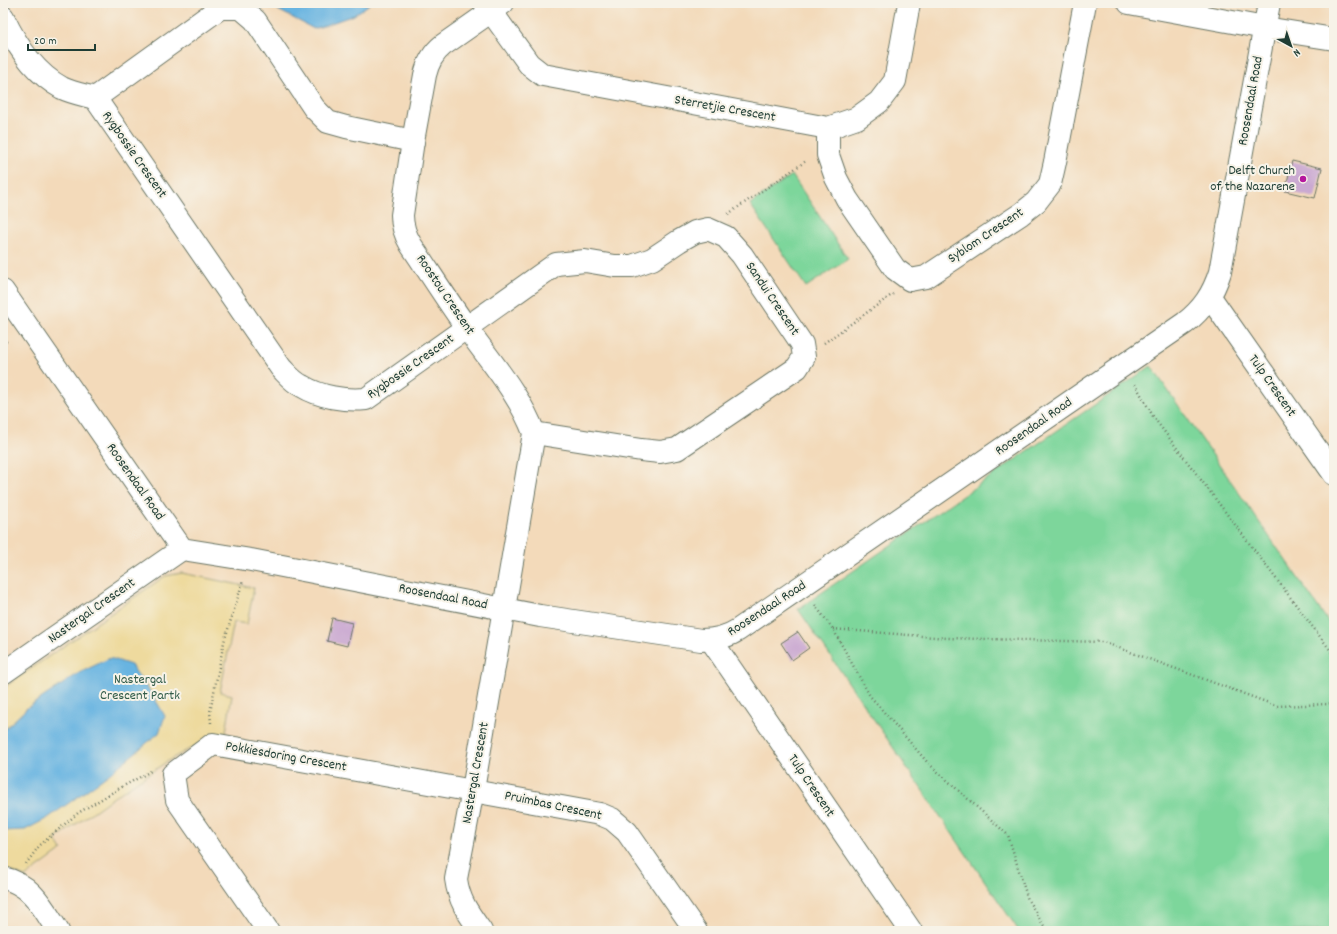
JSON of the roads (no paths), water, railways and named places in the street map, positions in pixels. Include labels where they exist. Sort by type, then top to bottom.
[{"type":"street","name":"Sterretjie Crescent","points":[[493,6],[529,64],[543,75],[828,128],[857,118],[879,102],[894,81],[909,3]]},
{"type":"street","name":"Syblom Crescent","points":[[828,128],[828,155],[836,178],[847,199],[895,268],[910,280],[926,277],[1021,214],[1036,202],[1050,184],[1056,162],[1085,3]]},
{"type":"street","points":[[1129,3],[1334,39]]},
{"type":"street","name":"Roosendaal Road","points":[[3,291],[182,549],[251,560],[548,617],[701,640],[711,640],[731,635],[802,587],[1194,315],[1210,297],[1220,272],[1269,3]]},
{"type":"street","name":"Roostou Crescent","points":[[493,6],[443,45],[431,58],[425,75],[413,141],[402,223],[405,234],[411,245],[520,403],[528,417],[534,433]]},
{"type":"street","name":"Rygbossie Crescent","points":[[413,141],[328,122],[314,108],[255,20],[240,8],[220,8],[95,98],[280,368],[301,386],[331,397],[355,400],[366,399],[467,328]]},
{"type":"street","points":[[3,17],[18,44],[40,72],[48,79],[64,88],[95,98]]},
{"type":"street","name":"Sandui Crescent","points":[[467,328],[556,264],[585,261],[615,266],[632,266],[652,259],[695,232],[708,229],[726,237],[742,255],[802,344],[804,357],[797,368],[677,449],[660,452],[641,450],[534,433]]},
{"type":"street","name":"Tulp Crescent","points":[[1210,297],[1334,474]]},
{"type":"street","points":[[505,609],[534,433]]},
{"type":"street","name":"Nastergal Crescent","points":[[3,673],[182,549]]},
{"type":"street","name":"Nastergal Crescent","points":[[481,931],[465,908],[458,892],[456,879],[505,609]]},
{"type":"street","name":"Tulp Crescent","points":[[711,640],[911,931]]},
{"type":"street","name":"Pokkiesdoring Crescent","points":[[268,931],[177,800],[173,774],[213,744],[473,790]]},
{"type":"street","name":"Pruimbas Crescent","points":[[473,790],[600,814],[612,819],[630,836],[696,931]]},
{"type":"street","points":[[9,880],[27,889],[36,898],[58,931]]},
{"type":"water","points":[[275,3],[371,3],[354,15],[314,29],[278,10]]},
{"type":"water","points":[[110,658],[131,665],[155,699],[165,716],[159,733],[108,775],[48,818],[25,830],[3,831],[3,731],[27,708],[79,673]]},
{"type":"place","name":"Delft Church of the Nazarene","points":[[1303,179]]},
{"type":"park label","name":"Nastergal Crescent Partk","points":[[140,688]]}]
